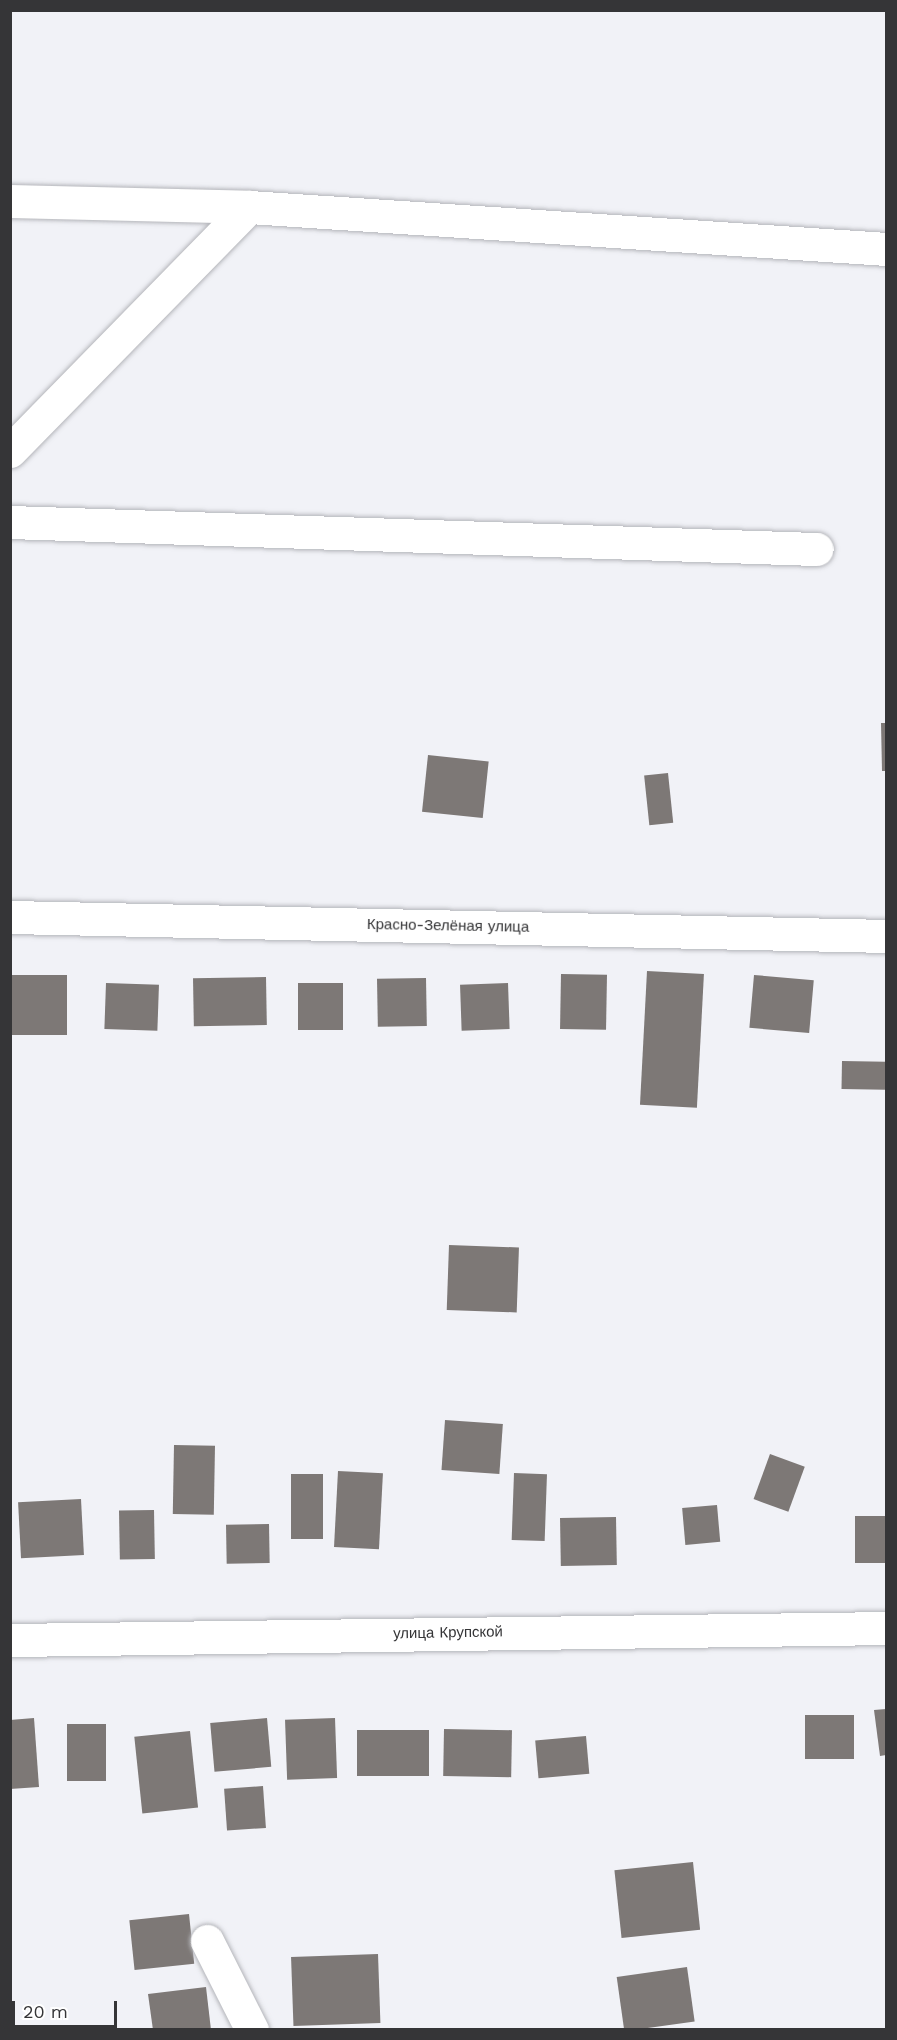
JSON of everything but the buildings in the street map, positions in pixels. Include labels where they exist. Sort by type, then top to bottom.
[{"type":"street","points":[[10,201],[249,207],[886,249]]},
{"type":"street","points":[[10,451],[249,207]]},
{"type":"street","points":[[10,522],[817,549]]},
{"type":"street","name":"Красно-Зелёная улица","points":[[10,917],[886,936]]},
{"type":"street","name":"улица Крупской","points":[[10,1640],[886,1628]]},
{"type":"street","points":[[207,1941],[252,2030]]}]
